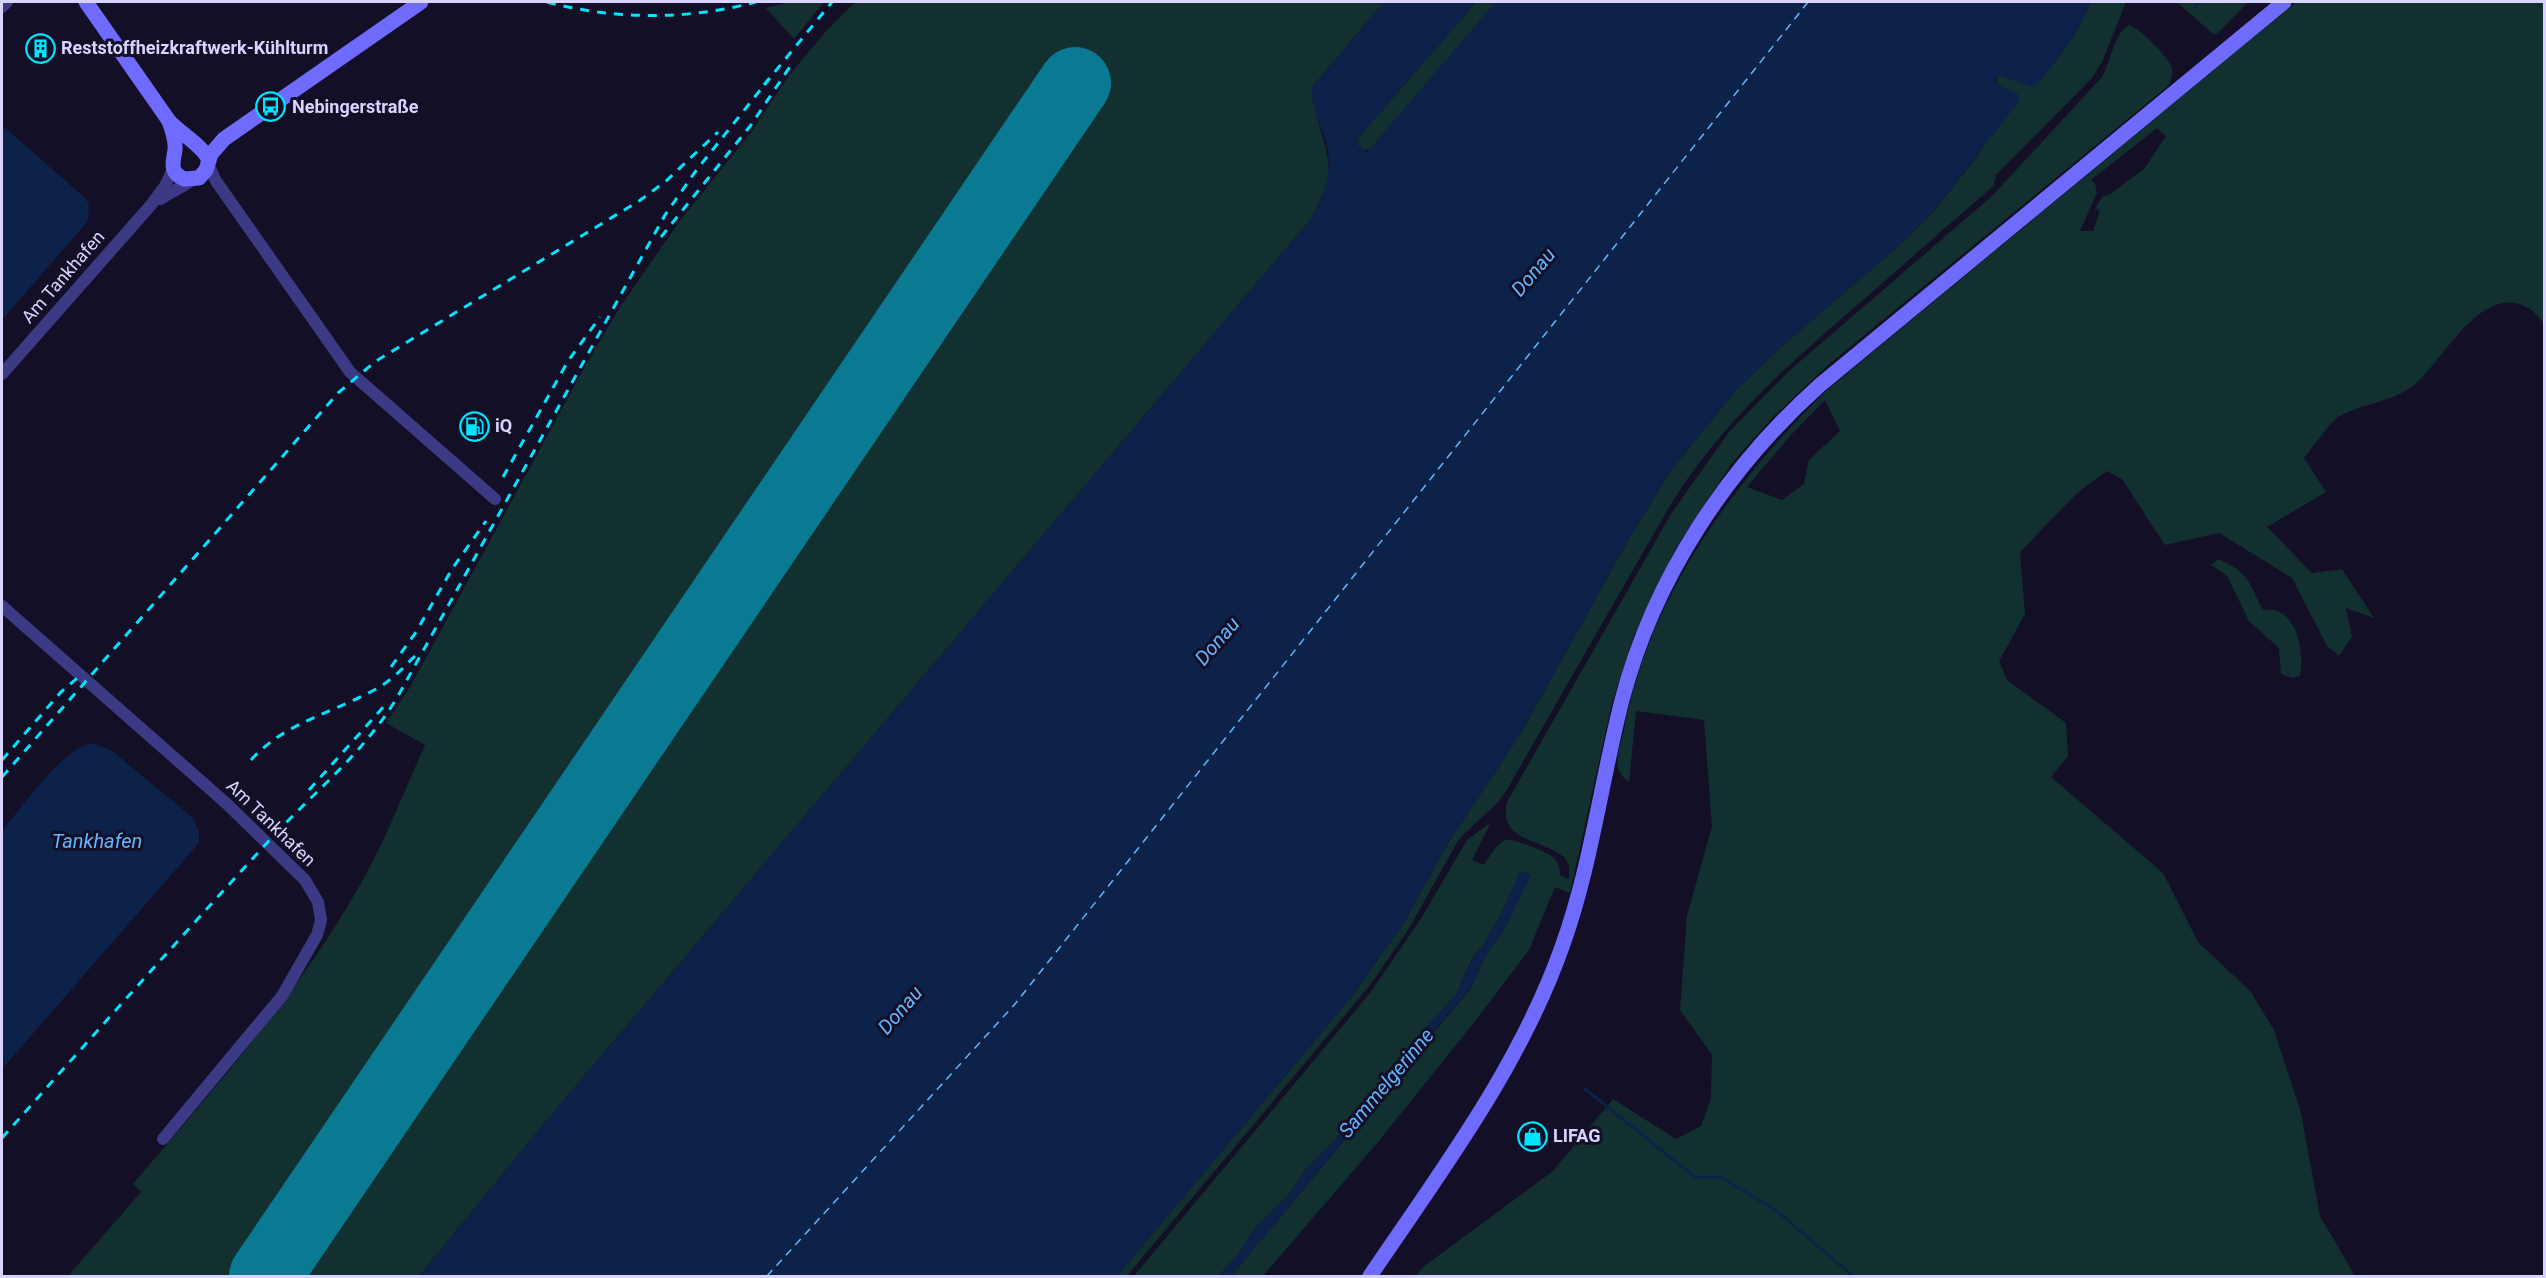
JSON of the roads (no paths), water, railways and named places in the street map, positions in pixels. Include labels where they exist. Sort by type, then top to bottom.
[{"type":"main road","points":[[86,2],[169,121],[202,154]]},
{"type":"main road","points":[[202,154],[181,146],[175,151],[171,161],[173,169],[180,178],[196,179],[202,154],[421,2]]},
{"type":"main road","points":[[1370,1276],[1490,1096],[1543,996],[1563,946],[1581,888],[1622,703],[1637,651],[1672,575],[1718,500],[1768,436],[1820,385],[2284,2]]},
{"type":"main road","points":[[169,121],[175,151]]},
{"type":"street","points":[[2,7],[7,2]]},
{"type":"street","points":[[202,154],[216,181],[350,372],[495,500]]},
{"type":"street","name":"Am Tankhafen","points":[[2,374],[151,205],[165,186],[173,169]]},
{"type":"street","points":[[196,179],[210,177],[216,181]]},
{"type":"street","name":"Am Tankhafen","points":[[151,205],[196,179]]},
{"type":"street","name":"Am Tankhafen","points":[[2,606],[227,804],[305,880],[318,902],[321,920],[317,935],[282,996],[163,1139]]},
{"type":"water","name":"Donau","points":[[1384,2],[1476,2],[1358,138],[1358,146],[1367,152],[1496,2],[2091,2],[2073,38],[2037,86],[2032,87],[1998,75],[1995,83],[2018,94],[2019,101],[1933,212],[1896,248],[1782,346],[1735,391],[1672,469],[1631,535],[1521,733],[1448,843],[1403,924],[1352,996],[1117,1276],[419,1276],[546,1121],[1311,219],[1326,185],[1329,163],[1325,140],[1315,113],[1313,86]]},
{"type":"water","points":[[2,125],[89,204],[88,221],[2,320]]},
{"type":"water","name":"Tankhafen","points":[[92,743],[111,750],[193,818],[199,832],[199,843],[2,1069],[2,831],[56,767],[80,748]]},
{"type":"water","name":"Sammelgerinne","points":[[1520,871],[1531,875],[1503,932],[1486,955],[1471,987],[1231,1276],[1218,1276],[1238,1255],[1255,1228],[1289,1195],[1305,1170],[1335,1140],[1407,1049],[1457,993],[1473,958],[1501,914]]},
{"type":"waterway","points":[[2194,8],[2200,2]]},
{"type":"waterway","points":[[1584,1088],[1695,1177],[1721,1177],[1777,1211],[1853,1276]]},
{"type":"railway","points":[[547,2],[599,12],[652,16],[704,12],[756,2]]},
{"type":"railway","points":[[764,85],[832,2]]},
{"type":"railway","points":[[661,237],[751,125],[791,65]]},
{"type":"railway","points":[[2,1138],[266,844],[353,756],[384,717],[398,696],[665,215],[695,172],[769,79]]},
{"type":"railway","points":[[2,777],[338,393],[376,361],[639,201],[666,181],[718,132]]},
{"type":"railway","points":[[503,477],[568,361],[600,317]]},
{"type":"railway","points":[[391,667],[416,632],[452,569],[486,521]]},
{"type":"railway","points":[[251,760],[264,747],[294,727],[381,686],[415,656]]},
{"type":"railway","points":[[2,760],[61,692],[83,673]]},
{"type":"railway","points":[[309,790],[386,704]]},
{"type":"place","name":"Reststoffheizkraftwerk-Kühlturm","points":[[40,48]]},
{"type":"place","name":"Nebingerstraße","points":[[271,107]]},
{"type":"place","name":"iQ","points":[[474,426]]},
{"type":"place","name":"LIFAG","points":[[1532,1136]]}]
